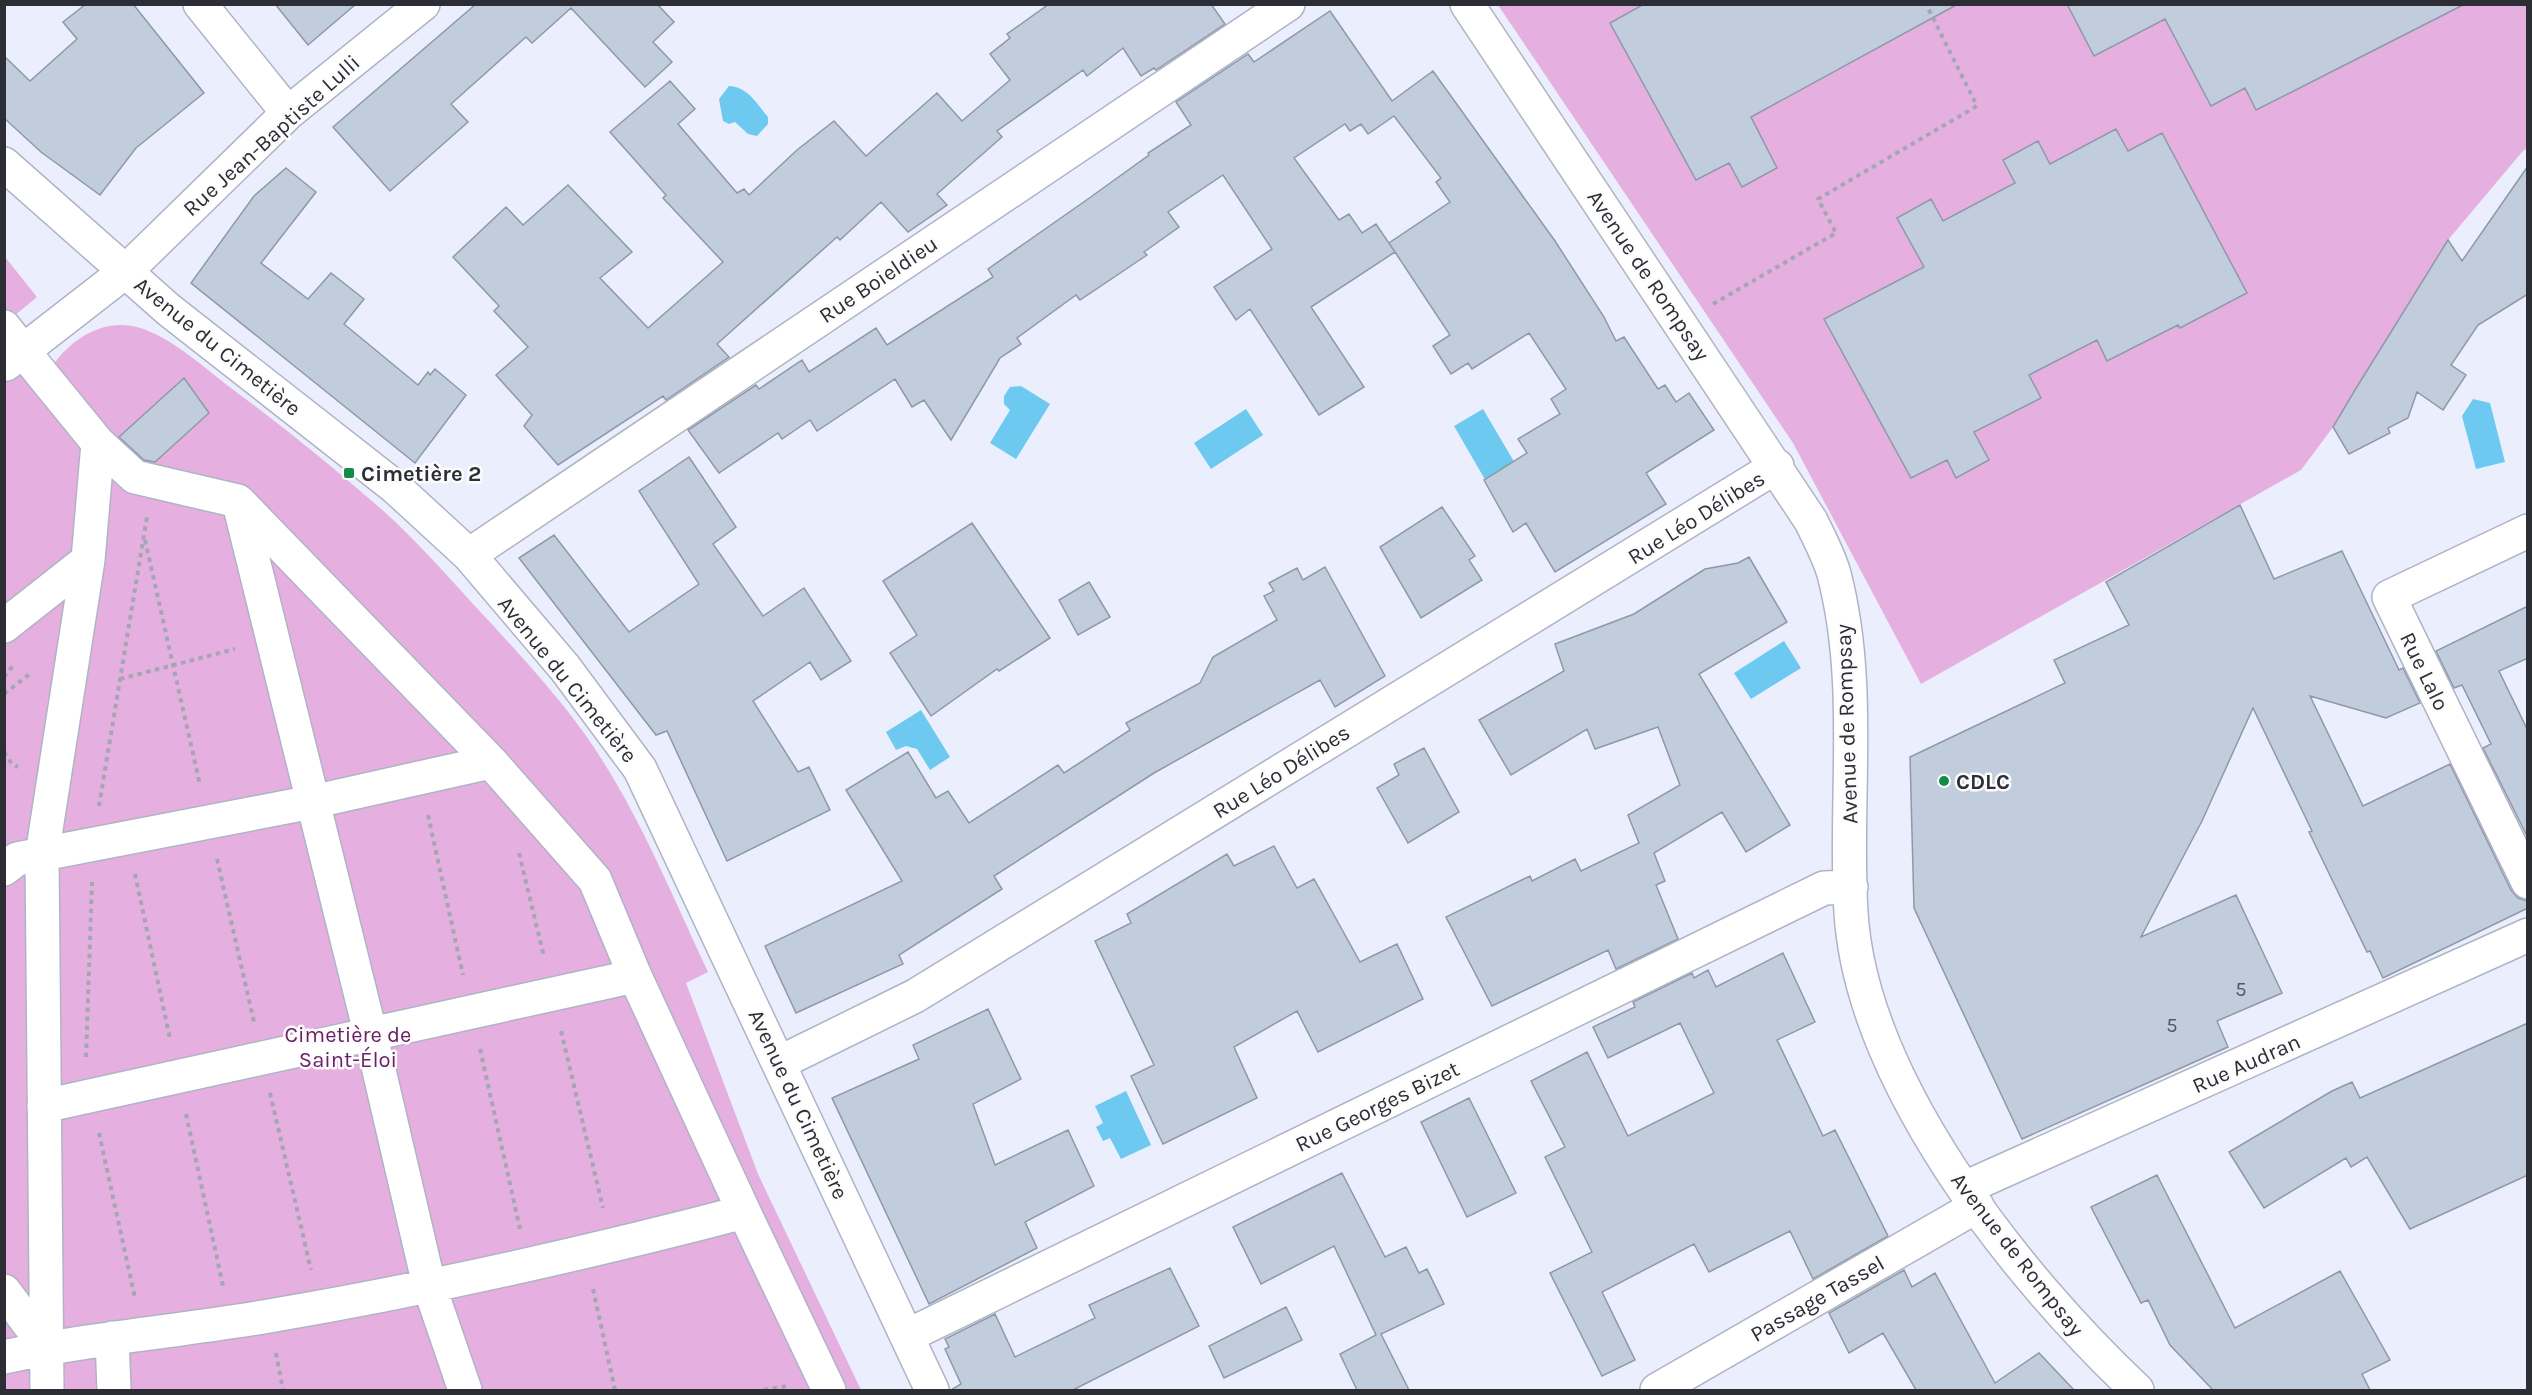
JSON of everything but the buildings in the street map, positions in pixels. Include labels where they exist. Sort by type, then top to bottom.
[{"type":"street","points":[[200,4],[288,113]]},
{"type":"street","name":"Rue Jean-Baptiste Lulli","points":[[11,348],[126,271],[288,113],[423,4]]},
{"type":"street","name":"Rue Boieldieu","points":[[470,555],[1288,4]]},
{"type":"street","name":"Avenue de Rompsay","points":[[1467,4],[1811,520],[1834,571],[1845,624],[1850,684],[1851,915],[1865,993],[1887,1056],[1925,1128],[1971,1197],[2087,1343],[2137,1390]]},
{"type":"street","name":"Avenue du Cimetière","points":[[4,165],[170,310],[395,487],[470,555],[565,668],[640,769],[932,1390]]},
{"type":"street","points":[[11,348],[98,443],[135,477],[238,501],[491,762],[595,880],[635,976],[829,1390]]},
{"type":"street","points":[[47,1390],[42,855],[88,560],[98,443]]},
{"type":"street","name":"Rue Léo Délibes","points":[[779,1063],[915,996],[1777,466]]},
{"type":"street","points":[[238,501],[371,1036],[429,1285],[465,1390]]},
{"type":"street","name":"Rue Lalo","points":[[2528,531],[2389,597],[2528,882]]},
{"type":"street","points":[[4,626],[88,560]]},
{"type":"street","points":[[4,869],[17,860],[312,802],[491,762]]},
{"type":"street","name":"Rue Georges Bizet","points":[[907,1336],[1824,888],[1851,887]]},
{"type":"street","name":"Rue Audran","points":[[1971,1197],[2528,935]]},
{"type":"street","points":[[44,1106],[371,1036],[635,976]]},
{"type":"street","name":"Passage Tassel","points":[[1657,1390],[1971,1197]]},
{"type":"street","points":[[4,1357],[48,1348],[269,1316],[429,1285],[585,1254],[744,1212]]},
{"type":"street","points":[[4,1291],[48,1348]]},
{"type":"street","points":[[114,1390],[128,1336]]},
{"type":"street","points":[[4,1340],[48,1348]]},
{"type":"path","points":[[1681,323],[1836,233],[1818,199],[1977,106],[1926,4]]},
{"type":"path","points":[[128,1336],[88,1097],[93,845],[153,481]]},
{"type":"path","points":[[144,536],[319,1306]]},
{"type":"path","points":[[120,679],[272,640]]},
{"type":"path","points":[[4,677],[20,657]]},
{"type":"path","points":[[585,1254],[615,1390]]},
{"type":"green space","points":[[1498,5],[2527,5],[2527,148],[2448,240],[2333,427],[2301,470],[1921,684],[1793,443]]},
{"type":"green space","name":"Cimetière de Saint-Éloi","points":[[5,257],[37,297],[14,316],[53,365],[79,339],[100,328],[112,325],[137,327],[175,345],[307,446],[394,521],[436,563],[573,718],[603,761],[636,819],[708,972],[686,983],[758,1174],[861,1390],[5,1390]]},
{"type":"water","points":[[729,86],[747,93],[768,117],[768,124],[757,136],[748,134],[735,122],[729,124],[723,121],[719,99]]},
{"type":"water","points":[[1021,386],[1050,404],[1016,459],[990,443],[1010,410],[1004,404],[1004,396],[1010,387]]},
{"type":"water","points":[[2473,399],[2490,403],[2505,462],[2476,469],[2462,416]]},
{"type":"water","points":[[1246,409],[1263,435],[1211,469],[1194,443]]},
{"type":"water","points":[[1483,409],[1516,465],[1487,483],[1454,426]]},
{"type":"water","points":[[1784,641],[1801,668],[1751,699],[1734,673]]},
{"type":"water","points":[[921,710],[950,757],[930,770],[917,749],[906,746],[896,750],[886,732]]},
{"type":"water","points":[[1126,1091],[1151,1145],[1121,1159],[1110,1138],[1103,1141],[1096,1127],[1103,1123],[1095,1106]]},
{"type":"place","name":"Cimetière 2","points":[[349,473]]},
{"type":"place","name":"CDLC","points":[[1944,781]]}]
